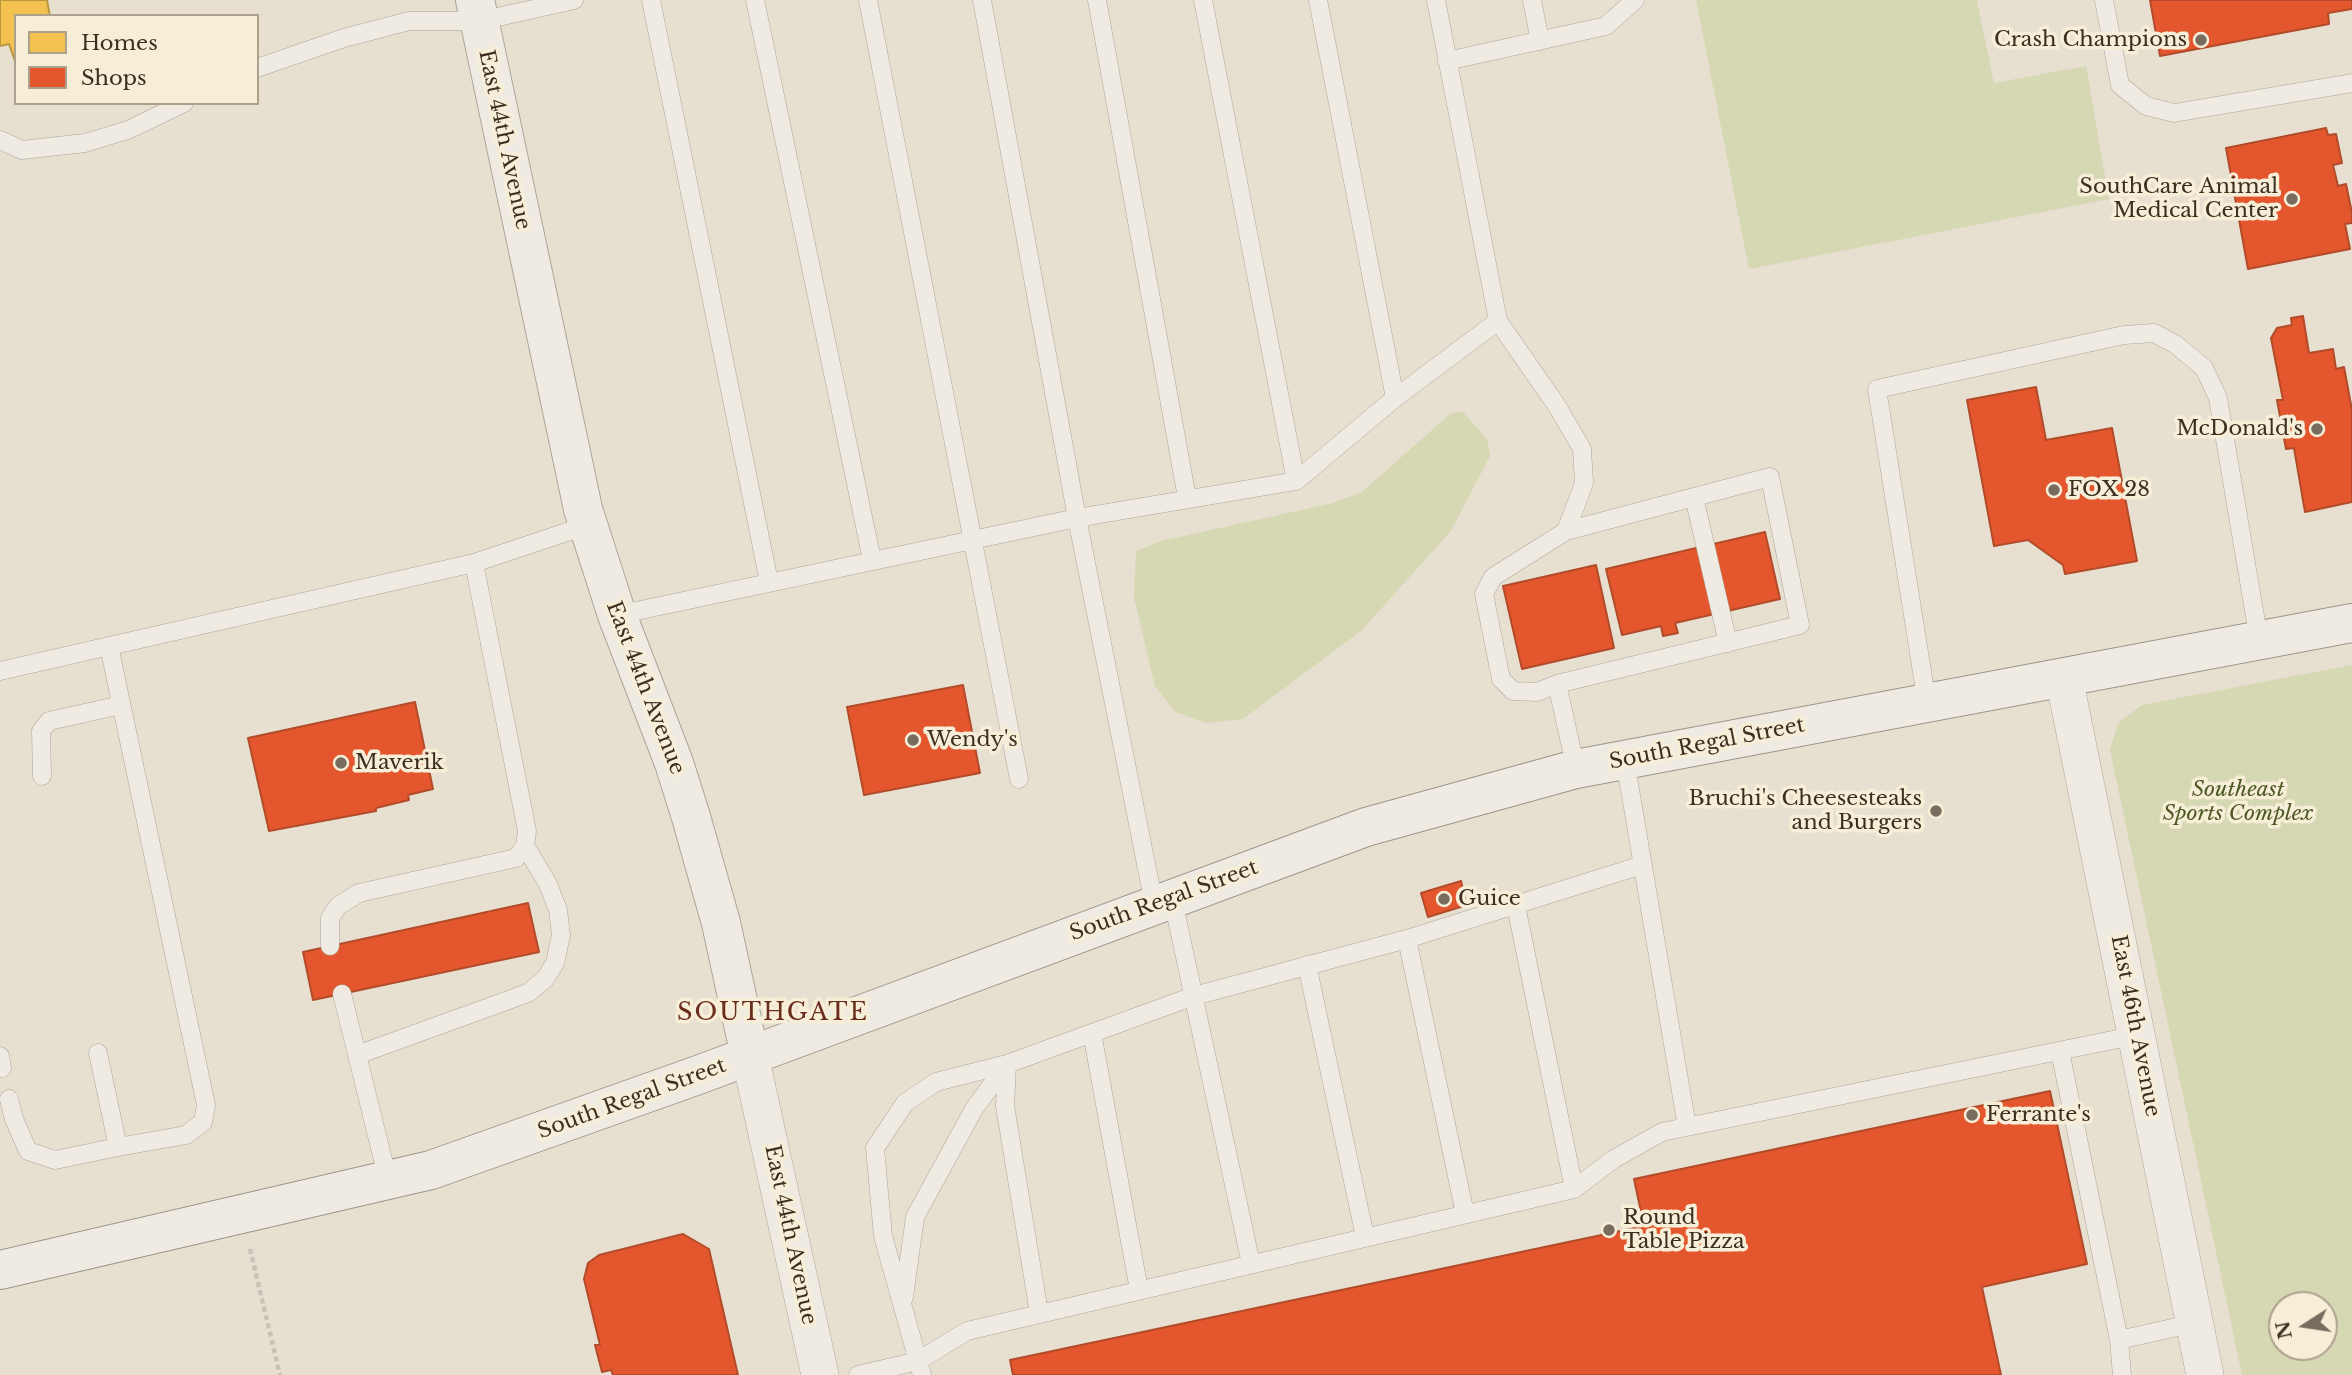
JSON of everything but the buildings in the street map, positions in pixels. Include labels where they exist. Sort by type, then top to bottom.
[{"type":"main road","name":"East 44th Avenue","points":[[477,11],[588,525],[617,615],[674,762],[724,934],[750,1056]]},
{"type":"main road","name":"South Regal Street","points":[[0,1270],[431,1170],[750,1056],[1163,900],[1366,827],[1576,769],[2352,623]]},
{"type":"street","name":"East 46th Avenue","points":[[2064,678],[2205,1375]]},
{"type":"street","name":"East 44th Avenue","points":[[750,1056],[820,1375]]},
{"type":"lane","points":[[259,67],[344,38],[409,21],[574,0]]},
{"type":"lane","points":[[651,0],[769,582]]},
{"type":"lane","points":[[755,0],[872,560]]},
{"type":"lane","points":[[868,0],[1018,779]]},
{"type":"lane","points":[[982,0],[1077,517],[1163,900],[1194,996],[1251,1264]]},
{"type":"lane","points":[[1097,0],[1187,498]]},
{"type":"lane","points":[[1203,0],[1296,481]]},
{"type":"lane","points":[[1318,0],[1395,398]]},
{"type":"lane","points":[[1436,0],[1498,321],[1557,406],[1582,449],[1584,483],[1566,531]]},
{"type":"lane","points":[[1532,0],[1540,41]]},
{"type":"lane","points":[[1447,61],[1606,26],[1635,0]]},
{"type":"lane","points":[[2104,0],[2120,85],[2146,106],[2175,113],[2352,83]]},
{"type":"lane","points":[[0,140],[22,150],[85,143],[128,130],[180,105]]},
{"type":"lane","points":[[617,615],[1077,517],[1296,481],[1395,398],[1498,321]]},
{"type":"lane","points":[[1927,703],[1877,389],[2124,335],[2154,333],[2175,344],[2204,368],[2218,398],[2259,640]]},
{"type":"lane","points":[[1770,477],[1800,625],[1557,684],[1537,692],[1513,691],[1501,679],[1484,594],[1493,577],[1566,531],[1770,477]]},
{"type":"lane","points":[[1694,497],[1728,643]]},
{"type":"lane","points":[[0,671],[474,563],[588,525]]},
{"type":"lane","points":[[330,946],[330,918],[338,906],[359,893],[516,858],[525,846],[527,831],[474,563]]},
{"type":"lane","points":[[9,1099],[14,1119],[28,1151],[55,1160],[186,1135],[203,1122],[206,1105],[109,646]]},
{"type":"lane","points":[[1557,684],[1576,769]]},
{"type":"lane","points":[[42,776],[41,731],[49,721],[121,705]]},
{"type":"lane","points":[[1625,760],[1687,1127]]},
{"type":"lane","points":[[357,1055],[528,993],[545,979],[555,963],[561,935],[558,910],[548,884],[525,846]]},
{"type":"lane","points":[[920,1368],[883,1236],[874,1148],[905,1103],[936,1082],[1007,1065],[1194,996],[1406,939],[1642,865]]},
{"type":"lane","points":[[1516,906],[1574,1189]]},
{"type":"lane","points":[[1406,939],[1465,1214]]},
{"type":"lane","points":[[1307,965],[1366,1237]]},
{"type":"lane","points":[[342,994],[388,1180]]},
{"type":"lane","points":[[1092,1033],[1139,1290]]},
{"type":"lane","points":[[858,1375],[920,1368],[967,1331],[1574,1189],[1614,1159],[1662,1132],[2137,1035]]},
{"type":"lane","points":[[2060,1051],[2119,1339],[2122,1375]]},
{"type":"lane","points":[[98,1053],[118,1147]]},
{"type":"lane","points":[[903,1309],[915,1217],[974,1110],[1007,1065]]},
{"type":"lane","points":[[1007,1065],[1004,1105],[1039,1313]]},
{"type":"lane","points":[[2119,1339],[2195,1323]]},
{"type":"path","points":[[242,1214],[280,1375]]},
{"type":"green space","points":[[1696,0],[1980,0],[1977,1],[1994,83],[2086,66],[2109,199],[1749,269]]},
{"type":"green space","points":[[1463,412],[1487,439],[1490,456],[1451,531],[1361,631],[1243,719],[1206,723],[1175,712],[1155,686],[1134,598],[1136,551],[1161,541],[1333,503],[1362,492],[1451,413]]},
{"type":"green space","name":"Southeast Sports Complex","points":[[2352,665],[2352,1375],[2242,1375],[2110,750],[2118,723],[2142,705]]},
{"type":"place","name":"Crash Champions","points":[[2201,40]]},
{"type":"place","name":"SouthCare Animal Medical Center","points":[[2292,199]]},
{"type":"place","name":"McDonald's","points":[[2317,429]]},
{"type":"place","name":"FOX 28","points":[[2054,490]]},
{"type":"place","name":"Wendy's","points":[[913,740]]},
{"type":"place","name":"Maverik","points":[[341,763]]},
{"type":"place","name":"Bruchi's Cheesesteaks and Burgers","points":[[1936,811]]},
{"type":"place","name":"Guice","points":[[1444,899]]},
{"type":"place","name":"Ferrante's","points":[[1972,1115]]},
{"type":"place","name":"Round Table Pizza","points":[[1609,1230]]},
{"type":"district","name":"SOUTHGATE","points":[[773,1013]]}]
